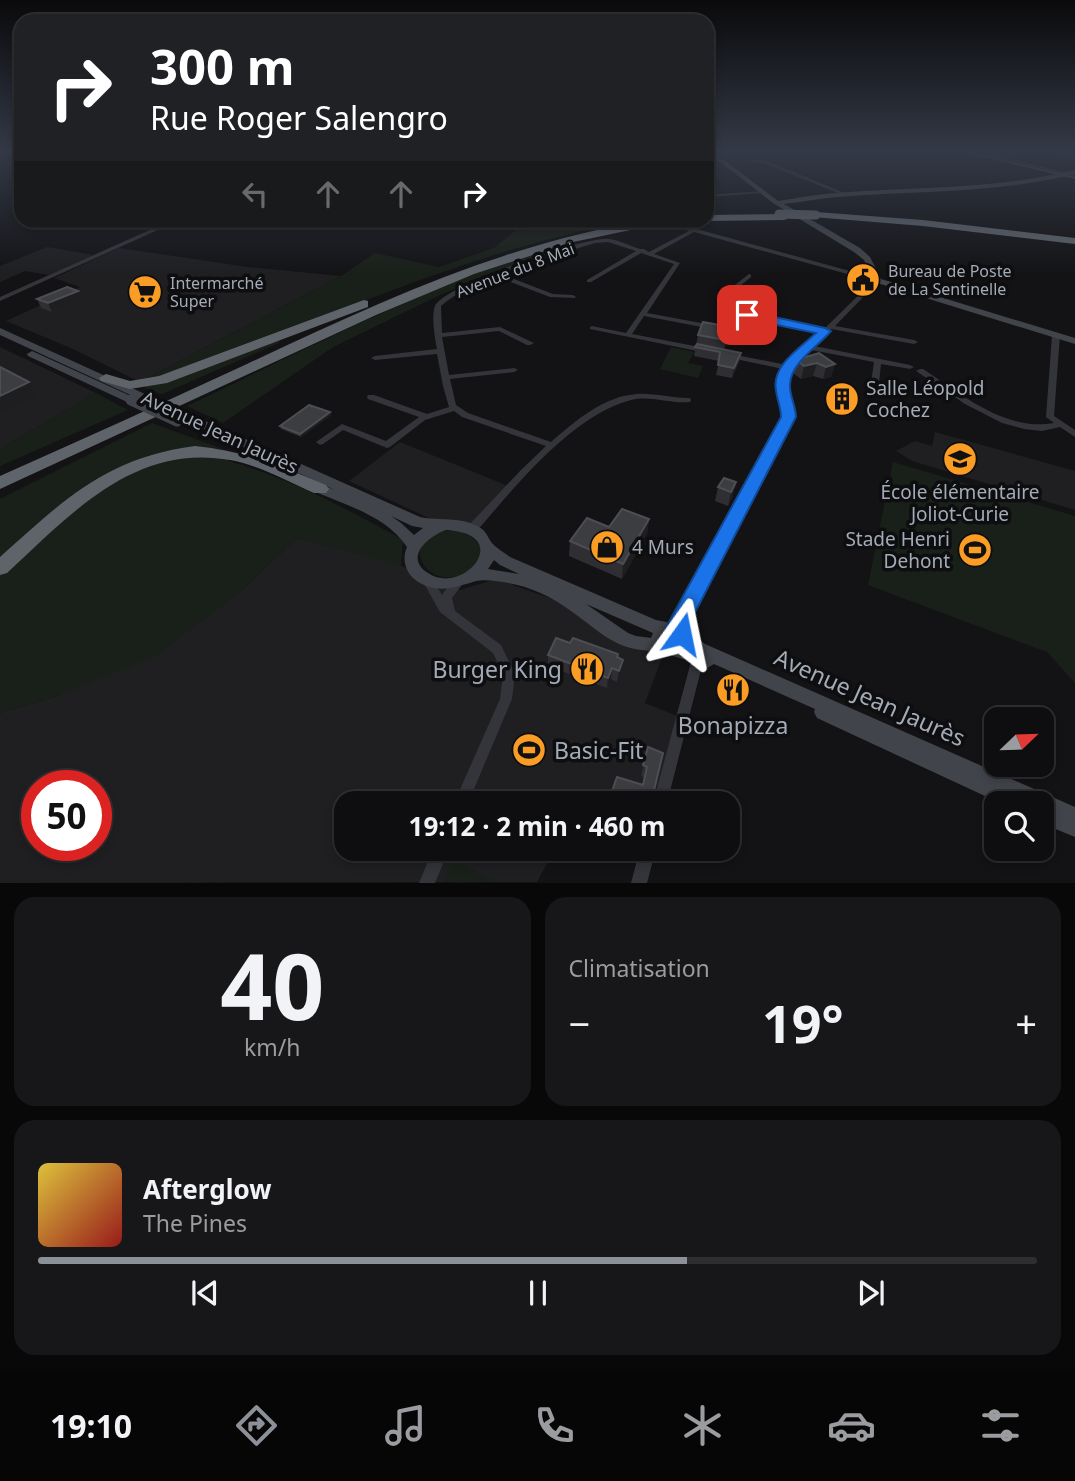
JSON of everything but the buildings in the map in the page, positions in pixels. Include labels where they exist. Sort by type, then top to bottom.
[{"type":"highway","points":[[714,216],[780,211],[1075,242]]},
{"type":"highway","points":[[106,378],[130,385],[162,380],[541,243],[610,228]]},
{"type":"highway","points":[[0,483],[389,304],[488,264],[582,236],[647,228]]},
{"type":"highway","points":[[0,474],[429,282]]},
{"type":"highway","points":[[0,491],[134,426],[157,411]]},
{"type":"highway","points":[[0,568],[84,492],[117,472],[154,459],[195,453],[230,455],[320,489]]},
{"type":"main road","points":[[763,193],[780,211],[860,252],[876,274],[877,280],[1075,341]]},
{"type":"main road","points":[[780,211],[845,194],[873,193]]},
{"type":"main road","name":"Avenue Jean Jaurès","points":[[0,331],[106,378],[136,398]]},
{"type":"main road","name":"Avenue Jean Jaurès","points":[[0,340],[418,523],[441,526]]},
{"type":"main road","name":"Avenue Jean Jaurès","points":[[182,419],[393,524],[408,536],[413,545]]},
{"type":"main road","points":[[459,525],[472,529],[481,535],[488,547],[485,564],[466,578],[442,583],[426,579],[411,564],[413,545],[424,533],[441,526],[459,525]]},
{"type":"main road","name":"Avenue Jean Jaurès","points":[[488,547],[509,563],[1075,817]]},
{"type":"main road","name":"Avenue Jean Jaurès","points":[[466,578],[505,576],[550,591],[570,601],[597,624],[635,643],[673,638],[698,658],[996,791]]},
{"type":"main road","points":[[1054,818],[1075,827]]},
{"type":"street","points":[[714,195],[745,193]]},
{"type":"street","points":[[0,299],[160,228]]},
{"type":"street","points":[[689,228],[877,280]]},
{"type":"street","points":[[651,253],[694,230]]},
{"type":"street","name":"Avenue du 8 Mai","points":[[454,408],[450,401],[436,311],[443,300],[454,292],[549,254],[597,241],[610,241],[677,263],[628,335]]},
{"type":"street","points":[[589,281],[642,250]]},
{"type":"street","points":[[497,275],[554,297],[573,298]]},
{"type":"street","points":[[749,276],[725,296],[751,317],[914,342]]},
{"type":"street","points":[[673,638],[787,420],[789,409],[782,384],[787,367],[877,280]]},
{"type":"street","points":[[643,314],[728,330],[746,326],[751,317]]},
{"type":"street","points":[[592,328],[712,352]]},
{"type":"street","points":[[439,335],[500,329],[530,343]]},
{"type":"street","points":[[1056,335],[1050,415],[1059,425],[1075,434]]},
{"type":"street","points":[[809,347],[910,367]]},
{"type":"street","points":[[375,358],[442,351]]},
{"type":"street","points":[[725,355],[787,367]]},
{"type":"street","points":[[875,383],[878,361]]},
{"type":"street","points":[[446,377],[514,370]]},
{"type":"street","points":[[919,371],[1011,424],[1043,429],[1059,425]]},
{"type":"street","points":[[371,397],[425,416]]},
{"type":"street","points":[[472,529],[551,445],[592,416],[627,399],[644,397],[687,400]]},
{"type":"street","points":[[320,442],[342,427],[387,445],[425,416],[454,408],[465,415],[551,445]]},
{"type":"street","points":[[453,615],[445,599],[450,590],[466,578]]},
{"type":"street","points":[[426,579],[434,589],[441,606],[497,649],[508,668],[506,699],[466,791]]},
{"type":"street","points":[[663,791],[698,658]]},
{"type":"street","points":[[427,883],[436,861]]},
{"type":"street","points":[[639,883],[645,861]]},
{"type":"shaded area","points":[[595,228],[541,241],[453,268],[282,333],[279,343],[162,394],[147,389],[140,382],[341,276],[375,253],[439,267],[494,248],[516,230]]},
{"type":"shaded area","points":[[47,247],[94,255],[49,275],[25,271],[0,282],[0,266]]},
{"type":"shaded area","points":[[119,248],[248,267],[341,276],[140,382],[73,349],[6,321],[80,287],[54,278]]},
{"type":"shaded area","points":[[543,249],[548,252],[442,294],[333,347],[223,423],[187,406],[407,302]]},
{"type":"shaded area","points":[[0,347],[96,393],[0,449]]},
{"type":"shaded area","points":[[671,347],[694,352],[688,363],[703,366],[698,378],[660,369]]},
{"type":"shaded area","points":[[96,393],[128,410],[0,466],[0,449]]},
{"type":"shaded area","points":[[152,423],[228,451],[229,461],[318,496],[403,540],[401,566],[297,538],[234,597],[156,656],[57,696],[0,713],[0,499]]},
{"type":"shaded area","points":[[935,432],[1075,471],[1075,510],[912,461],[896,451],[915,441],[932,446]]},
{"type":"shaded area","points":[[400,442],[513,488],[480,524],[435,521],[349,481]]},
{"type":"shaded area","name":"Stade Henri Dehont","points":[[893,462],[1075,516],[1075,683],[1047,652],[868,585]]},
{"type":"shaded area","points":[[455,530],[478,543],[481,554],[473,567],[458,576],[444,577],[423,564],[420,553],[423,543],[434,535]]},
{"type":"shaded area","points":[[297,538],[394,563],[460,590],[496,579],[561,602],[665,650],[645,703],[677,716],[658,791],[334,791],[334,861],[548,861],[537,882],[0,883],[0,713],[57,696],[234,597]]},
{"type":"shaded area","points":[[452,861],[457,861],[496,882],[444,882]]},
{"type":"place","name":"Bureau de Poste de La Sentinelle","points":[[863,280]]},
{"type":"place","name":"Intermarché Super","points":[[145,292]]},
{"type":"place","name":"Salle Léopold Cochez","points":[[842,399]]},
{"type":"place","name":"École élémentaire Joliot-Curie","points":[[960,459]]},
{"type":"place","name":"4 Murs","points":[[607,547]]},
{"type":"place","name":"Stade Henri Dehont","points":[[975,550]]},
{"type":"place","name":"Burger King","points":[[587,669]]},
{"type":"place","name":"Bonapizza","points":[[733,690]]},
{"type":"place","name":"Basic-Fit","points":[[529,750]]},
{"type":"route","points":[[682,634],[675,629],[788,417],[789,409],[782,387],[782,377],[790,363],[825,331],[747,315]]}]
